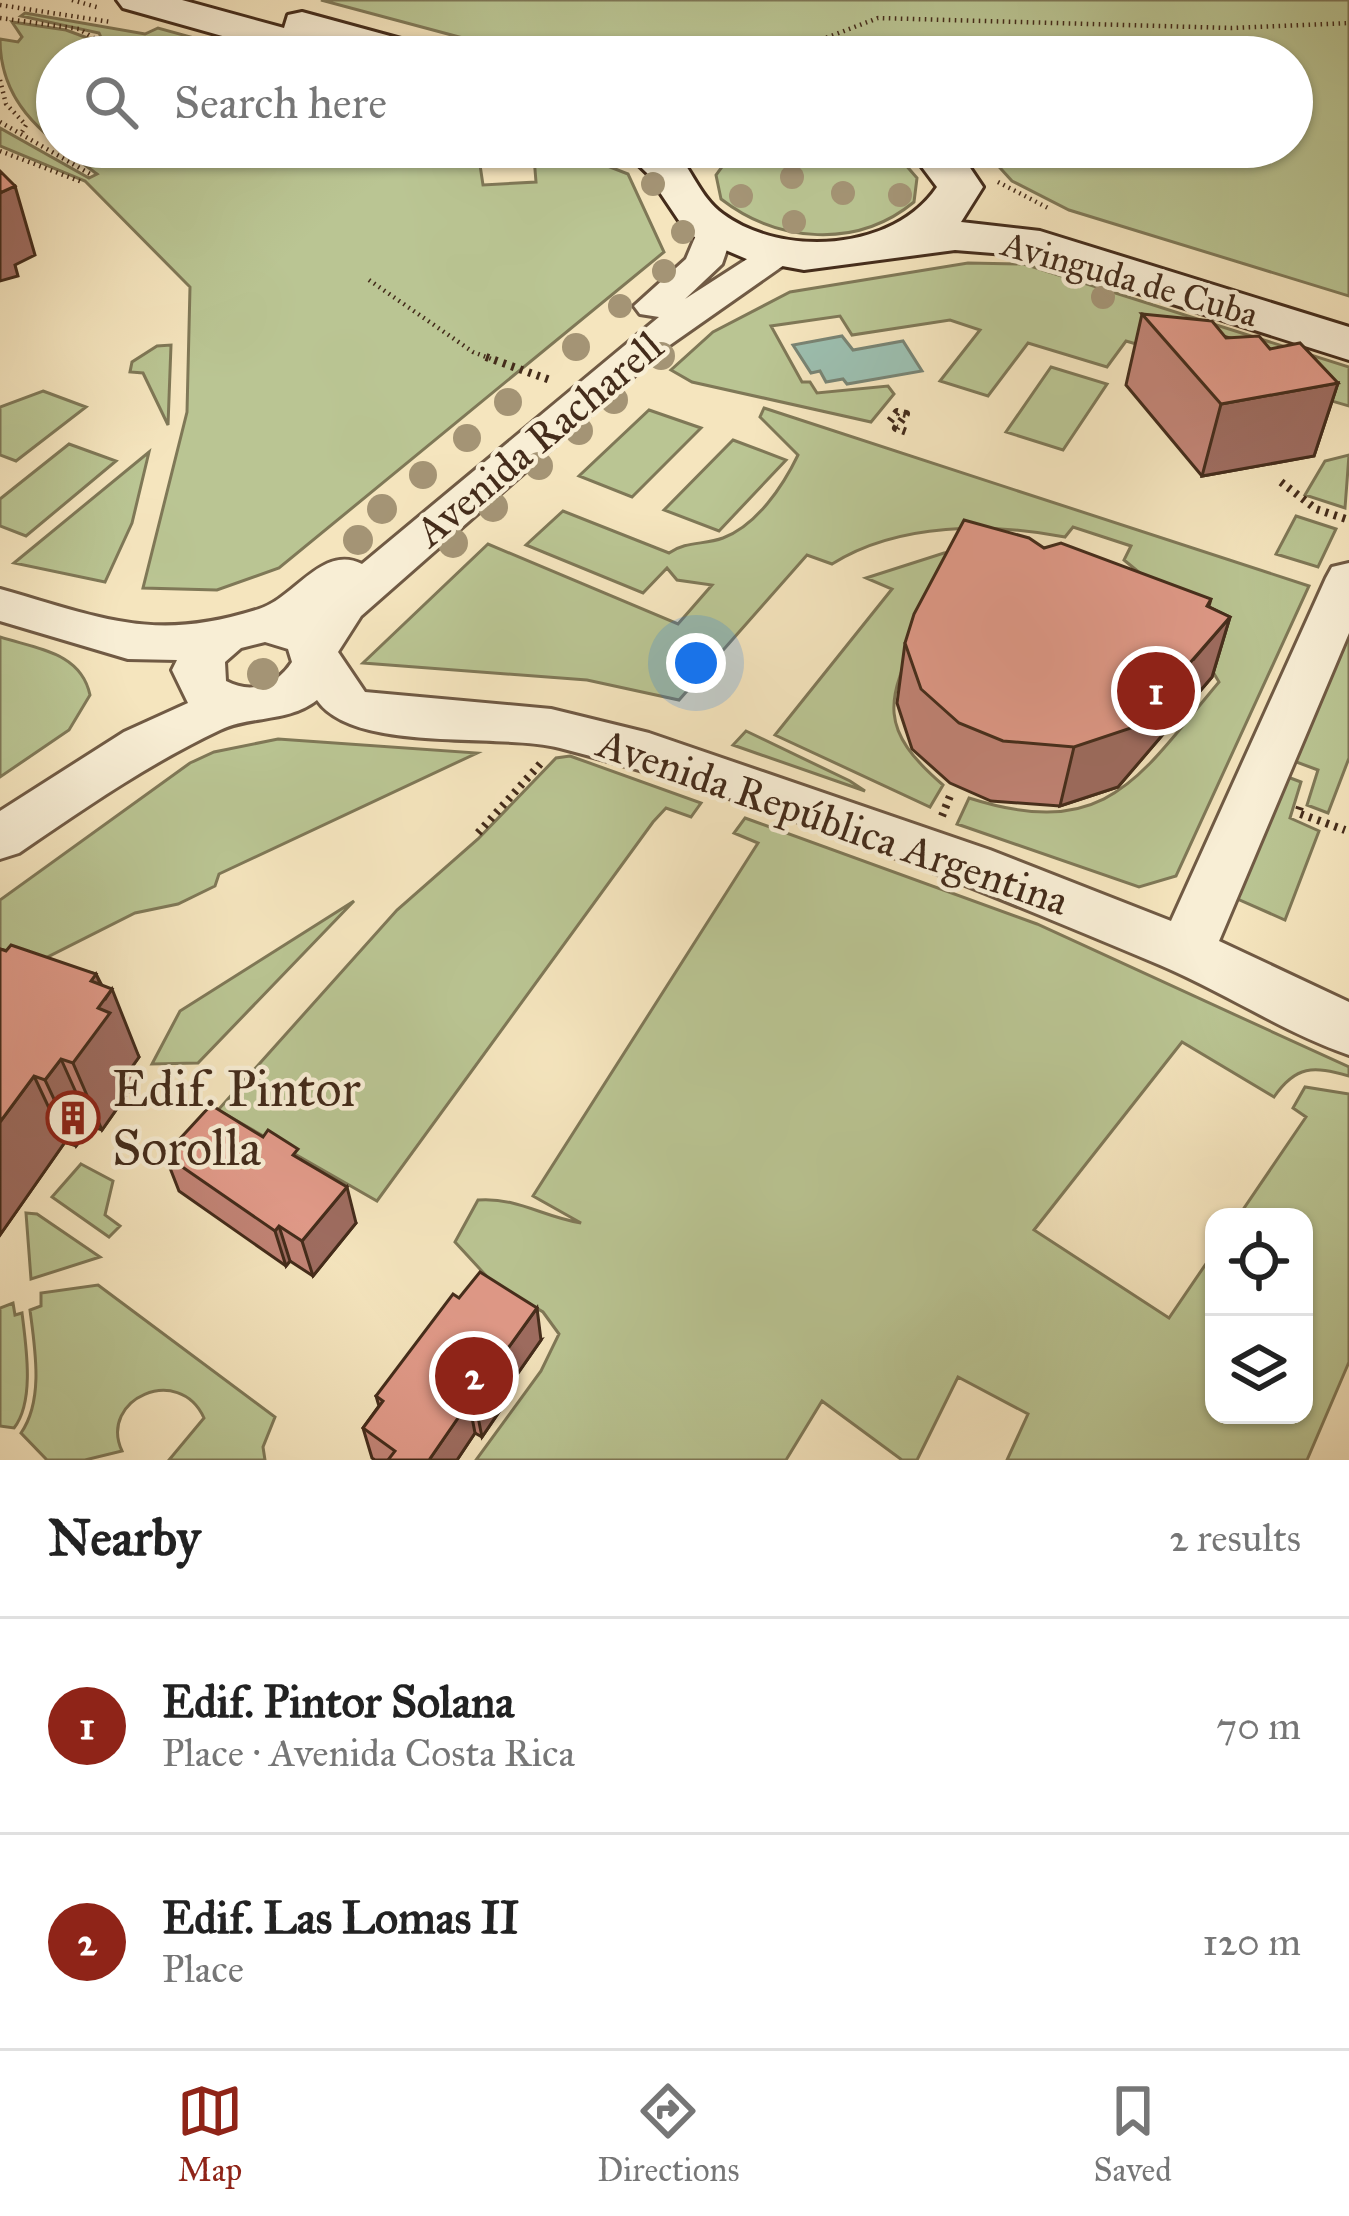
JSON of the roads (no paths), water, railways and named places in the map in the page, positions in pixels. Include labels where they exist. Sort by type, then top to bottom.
[{"type":"main road","points":[[218,0],[345,36]]},
{"type":"main road","points":[[142,1],[268,36]]},
{"type":"main road","points":[[675,168],[687,202],[716,230]]},
{"type":"main road","points":[[908,241],[953,205],[960,187],[957,168]]},
{"type":"main road","name":"Avinguda de Cuba","points":[[960,168],[973,194],[1040,222],[1349,319]]},
{"type":"main road","name":"Avinguda de Cuba","points":[[716,230],[785,251],[828,255],[955,236],[1023,241],[1349,344]]},
{"type":"street","name":"Avenida Racharell","points":[[267,625],[320,593],[703,264],[716,230]]},
{"type":"street","name":"Avenida Racharell","points":[[316,656],[322,630],[344,605],[652,338],[785,251]]},
{"type":"street","points":[[1186,952],[1349,578]]},
{"type":"street","points":[[0,605],[128,642],[213,673],[260,706],[288,697],[313,675],[316,656],[297,631],[267,625],[238,629],[213,673],[142,745],[0,838]]},
{"type":"street","name":"Avenida República Argentina","points":[[316,656],[347,705],[368,712],[568,730],[649,752],[971,865],[1186,952],[1349,1030]]},
{"type":"street","points":[[0,814],[213,673]]},
{"type":"place","name":"Edif. Pintor Solana","points":[[1156,691]]},
{"type":"place","name":"Edif. Pintor Sorolla","points":[[73,1118]]},
{"type":"place","name":"Edif. Las Lomas II","points":[[474,1376]]}]
